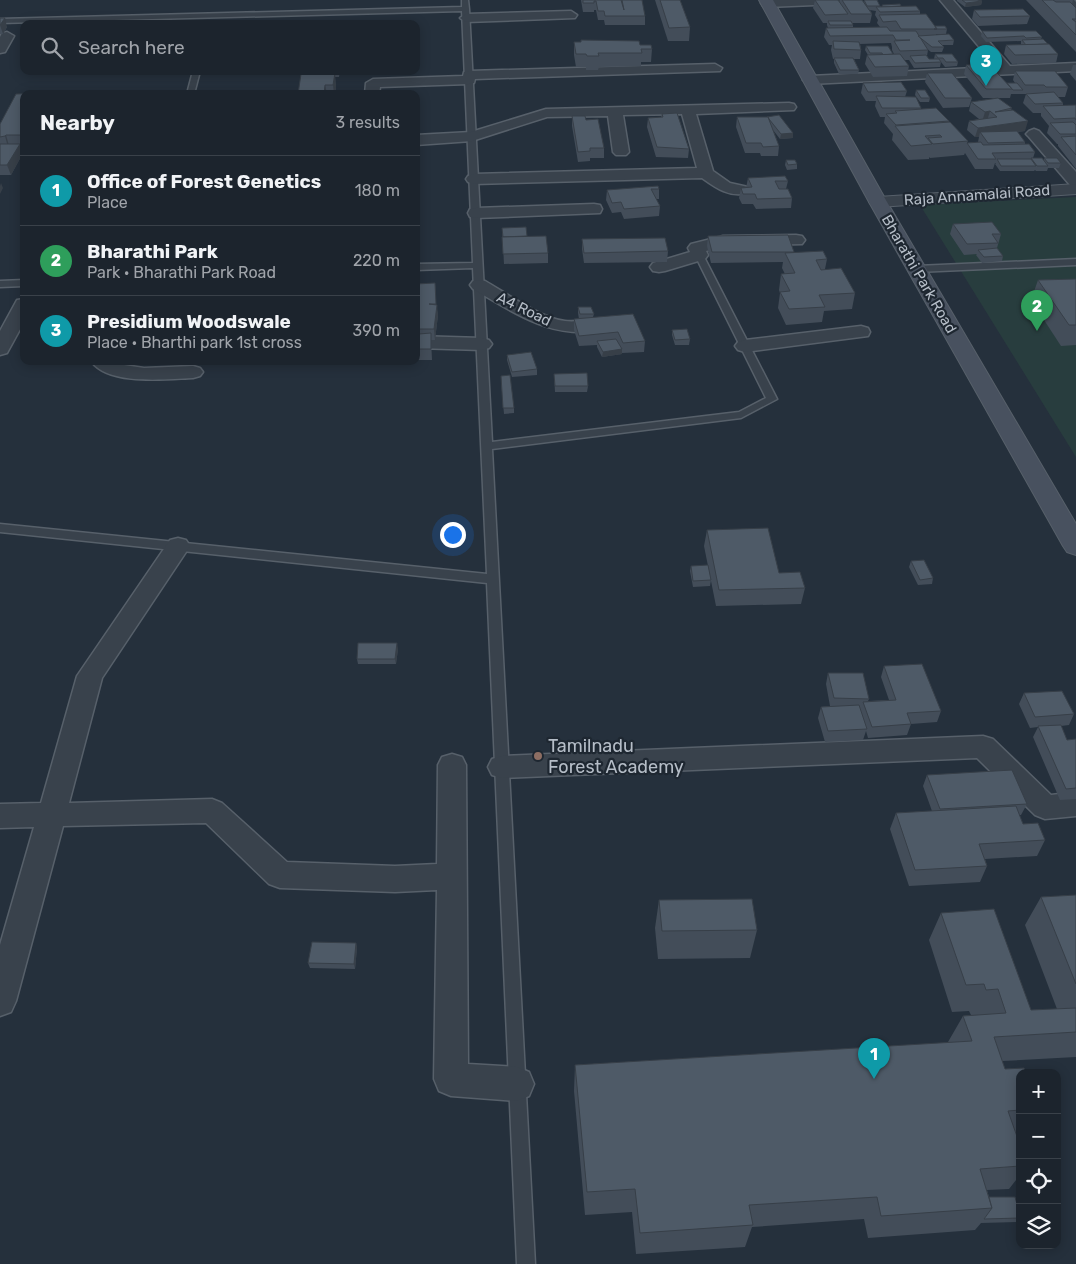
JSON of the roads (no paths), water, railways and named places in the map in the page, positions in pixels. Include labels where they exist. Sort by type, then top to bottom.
[{"type":"main road","name":"Bharathi Park Road","points":[[766,2],[878,202],[1076,546]]},
{"type":"street","points":[[766,2],[839,0]]},
{"type":"street","points":[[946,0],[1007,71]]},
{"type":"street","points":[[1066,0],[1076,8]]},
{"type":"street","points":[[466,9],[571,15]]},
{"type":"street","points":[[0,36],[7,36],[0,49]]},
{"type":"street","points":[[542,58],[545,73]]},
{"type":"street","points":[[810,80],[1076,67]]},
{"type":"street","points":[[372,90],[373,83],[545,73],[715,68]]},
{"type":"street","points":[[420,140],[472,136],[546,113],[789,107]]},
{"type":"street","points":[[688,110],[706,173],[725,187],[742,190]]},
{"type":"street","points":[[615,111],[621,152]]},
{"type":"street","points":[[1034,134],[1076,182]]},
{"type":"street","points":[[474,180],[706,173]]},
{"type":"street","name":"Raja Annamalai Road","points":[[878,202],[1076,188]]},
{"type":"street","points":[[476,213],[594,209]]},
{"type":"street","points":[[659,267],[699,255],[697,248],[723,241],[796,240]]},
{"type":"street","name":"A4 Road","points":[[479,285],[540,320],[564,327],[600,325]]},
{"type":"street","points":[[0,349],[20,312]]},
{"type":"street","points":[[745,346],[861,332]]},
{"type":"street","points":[[420,342],[482,344]]},
{"type":"street","points":[[105,365],[139,373],[192,372]]},
{"type":"street","points":[[0,1000],[90,676],[178,546]]},
{"type":"street","points":[[502,767],[983,747],[1045,807],[1076,804]]},
{"type":"street","points":[[452,765],[451,1079],[517,1084]]},
{"type":"street","points":[[0,816],[212,810],[280,875],[395,878],[452,876]]},
{"type":"lane","points":[[43,20],[466,9],[526,1264]]},
{"type":"lane","points":[[214,20],[215,16]]},
{"type":"lane","points":[[0,21],[20,21]]},
{"type":"lane","points":[[191,90],[196,75]]},
{"type":"lane","points":[[487,446],[741,415],[772,399],[699,255]]},
{"type":"lane","points":[[917,270],[1076,262]]},
{"type":"lane","points":[[420,267],[478,265]]},
{"type":"lane","points":[[0,284],[20,283]]},
{"type":"lane","points":[[0,528],[493,579]]},
{"type":"place","name":"Presidium Woodswale","points":[[986,86]]},
{"type":"place","name":"Bharathi Park","points":[[1037,331]]},
{"type":"place","name":"Tamilnadu Forest Academy","points":[[538,756]]},
{"type":"place","name":"Office of Forest Genetics","points":[[874,1079]]}]
